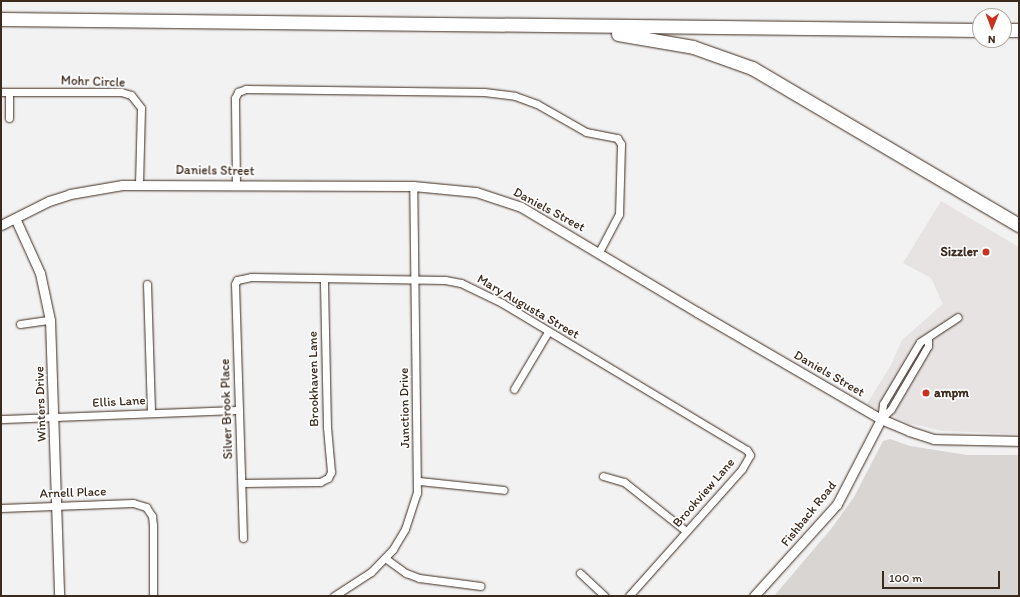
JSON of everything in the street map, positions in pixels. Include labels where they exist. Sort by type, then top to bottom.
[{"type":"highway","points":[[1,19],[509,26],[972,30]]},
{"type":"highway","points":[[509,26],[628,35],[692,47],[724,56],[789,87],[1019,225]]},
{"type":"street","points":[[236,184],[235,98],[238,92],[246,89],[484,92],[516,96],[537,104],[586,132],[617,138],[621,144],[618,214],[599,252]]},
{"type":"street","name":"Mohr Circle","points":[[1,92],[121,92],[132,95],[141,108],[139,184]]},
{"type":"street","points":[[9,92],[9,118]]},
{"type":"street","name":"Daniels Street","points":[[1,225],[70,194],[105,187],[139,184],[414,186],[453,188],[498,198],[521,207],[599,252],[697,312],[881,418],[909,431],[934,439],[1019,441]]},
{"type":"street","name":"Junction Drive","points":[[334,596],[371,572],[385,558],[405,529],[419,481],[414,278],[414,186]]},
{"type":"street","name":"Winters Drive","points":[[15,218],[40,273],[50,320],[59,596]]},
{"type":"street","name":"Mary Augusta Street","points":[[236,280],[251,277],[324,279],[414,278],[461,283],[502,303],[694,419]]},
{"type":"street","name":"Brookhaven Lane","points":[[242,483],[320,482],[328,478],[331,466],[327,427],[324,279]]},
{"type":"street","name":"Silver Brook Place","points":[[236,280],[234,284],[243,538]]},
{"type":"street","points":[[146,284],[151,413]]},
{"type":"street","name":"Fishback Road","points":[[754,596],[837,504],[881,418],[883,404],[909,357],[920,342],[928,338],[939,327],[958,317]]},
{"type":"street","points":[[20,324],[50,320]]},
{"type":"street","points":[[514,389],[548,332]]},
{"type":"street","name":"Fishback Road","points":[[881,418],[891,409],[928,346],[928,338]]},
{"type":"street","name":"Ellis Lane","points":[[1,419],[239,410]]},
{"type":"street","name":"Brookview Lane","points":[[629,596],[742,469],[750,455],[747,450],[694,419]]},
{"type":"street","points":[[603,476],[624,482],[686,531]]},
{"type":"street","points":[[419,481],[504,490]]},
{"type":"street","name":"Arnell Place","points":[[1,508],[133,503],[146,507],[152,516],[153,525],[154,596]]},
{"type":"street","points":[[385,558],[406,573],[419,578],[480,586]]},
{"type":"street","points":[[580,573],[605,596]]},
{"type":"shaded area","points":[[941,201],[1019,247],[1019,434],[943,431],[908,423],[867,404],[891,365],[902,340],[943,304],[931,278],[903,263]]},
{"type":"shaded area","points":[[890,439],[910,446],[967,455],[1019,455],[1019,596],[774,596],[831,529],[854,497],[883,441]]},
{"type":"place","name":"Sizzler","points":[[986,252]]},
{"type":"place","name":"ampm","points":[[926,393]]}]
